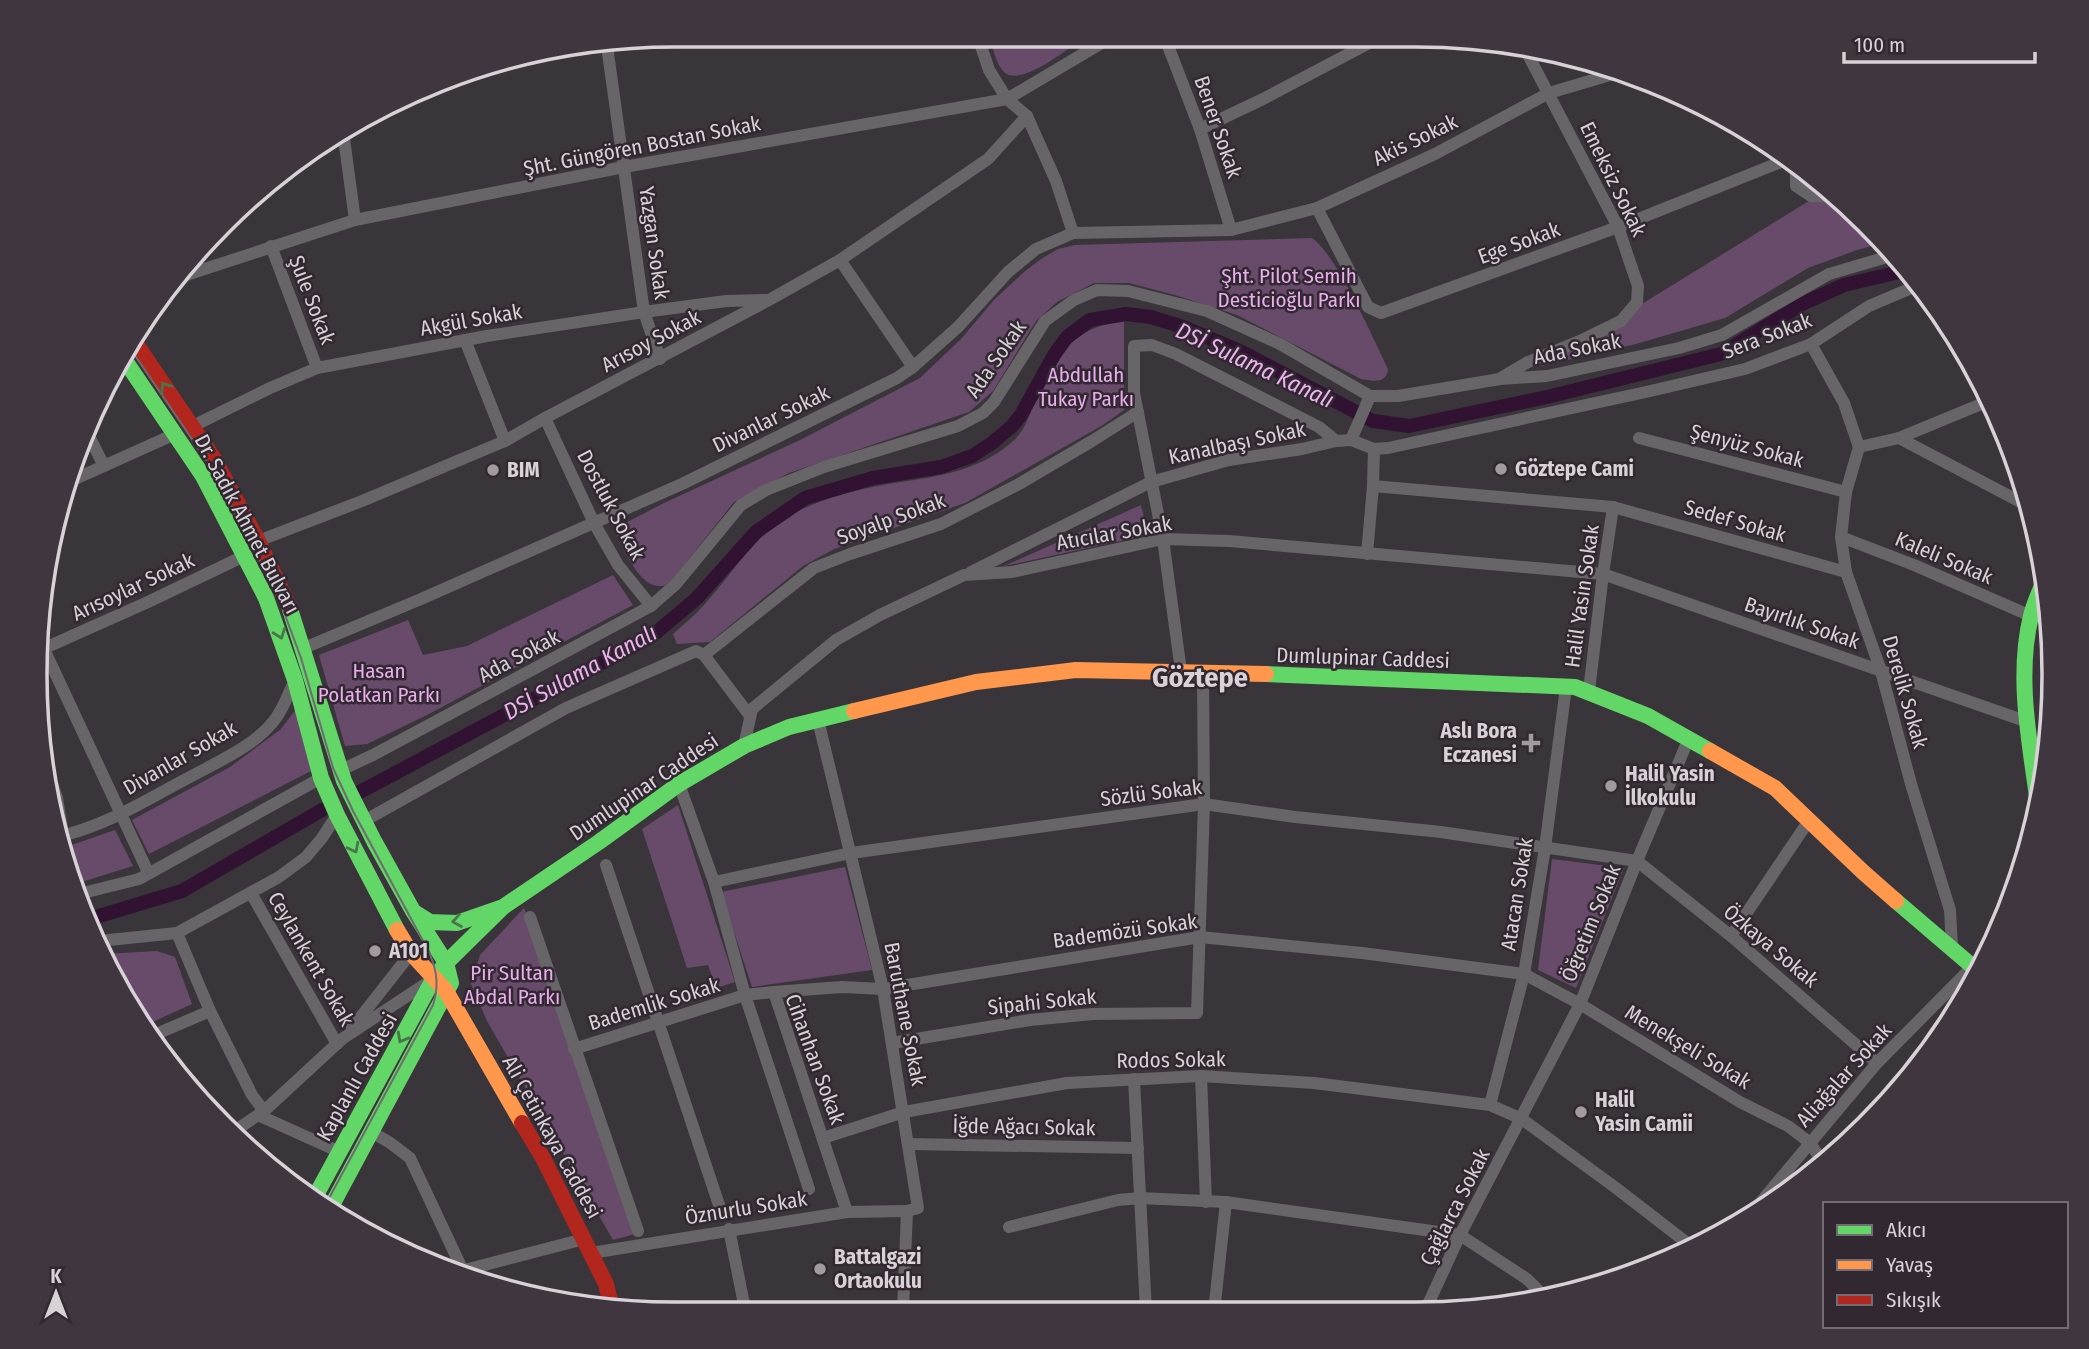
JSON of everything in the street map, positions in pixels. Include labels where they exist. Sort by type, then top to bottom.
[{"type":"main road","name":"Dr. Sadık Ahmet Bulvarı","points":[[139,348],[214,459],[258,541],[289,607],[304,648],[343,775],[364,821],[413,911],[446,963]]},
{"type":"main road","name":"Dr. Sadık Ahmet Bulvarı","points":[[129,366],[203,476],[266,598],[296,680],[321,778],[337,815],[393,924],[411,953],[434,978]]},
{"type":"main road","points":[[2034,770],[2028,722],[2026,647],[2037,600]]},
{"type":"main road","name":"Dumlupinar Caddesi","points":[[446,963],[503,907],[679,784],[744,746],[789,727],[976,682],[1076,670],[1181,671],[1566,687],[1589,691],[1648,716],[1775,788],[1863,872],[1970,965]]},
{"type":"main road","points":[[413,911],[430,922],[457,923],[503,907]]},
{"type":"main road","points":[[446,963],[451,983],[446,991]]},
{"type":"main road","name":"Kaplanlı Caddesi","points":[[318,1191],[434,978],[446,963]]},
{"type":"main road","name":"Ali Çetinkaya Caddesi","points":[[434,978],[446,991],[543,1157],[606,1284],[609,1298]]},
{"type":"main road","name":"Kaplanlı Caddesi","points":[[334,1201],[446,991]]},
{"type":"street","points":[[981,47],[989,70],[1007,99],[1027,116],[1056,181],[1073,233]]},
{"type":"street","name":"Şht. Güngören Bostan Sokak","points":[[194,272],[355,220],[624,167],[1007,99],[1095,47]]},
{"type":"street","name":"Bener Sokak","points":[[1168,47],[1200,129],[1231,230]]},
{"type":"street","points":[[1200,129],[1363,47]]},
{"type":"street","name":"Yazgan Sokak","points":[[608,52],[644,312],[660,359]]},
{"type":"street","name":"Emeksiz Sokak","points":[[1500,379],[1528,362],[1621,321],[1637,302],[1637,286],[1618,227],[1530,58]]},
{"type":"street","name":"Akis Sokak","points":[[1231,230],[1317,208],[1435,154],[1549,93],[1604,77]]},
{"type":"street","name":"Arısoy Sokak","points":[[258,541],[505,441],[769,300],[840,260],[988,159],[1027,116]]},
{"type":"street","points":[[344,141],[355,220]]},
{"type":"street","name":"Ege Sokak","points":[[1317,208],[1368,307],[1381,313],[1618,227],[1777,163]]},
{"type":"street","points":[[1796,177],[1796,186],[1811,196],[1819,196]]},
{"type":"street","name":"Divanlar Sokak","points":[[304,648],[594,523],[777,438],[897,378],[958,327],[1008,272],[1036,249],[1073,233],[1231,230]]},
{"type":"street","name":"Şule Sokak","points":[[271,246],[317,368]]},
{"type":"street","name":"Ada Sokak","points":[[343,775],[373,755],[651,607],[677,584],[741,505],[766,490],[824,467],[958,426],[983,413],[994,402],[1045,321],[1074,300],[1097,290],[1128,291],[1207,311],[1280,344],[1368,400],[1500,379],[1547,376],[1679,348],[1721,335],[1829,274],[1884,259]]},
{"type":"street","points":[[840,260],[913,367]]},
{"type":"street","name":"Sera Sokak","points":[[1374,449],[1745,369],[1811,344],[1869,306],[1909,289]]},
{"type":"street","name":"Akgül Sokak","points":[[193,426],[317,368],[466,340],[644,312],[726,301],[769,300]]},
{"type":"street","points":[[466,340],[505,441]]},
{"type":"street","points":[[1811,344],[1844,403],[1859,447],[1899,438],[1980,404]]},
{"type":"street","points":[[1181,671],[1163,539],[1134,393],[1134,346],[1152,345],[1176,354],[1319,427],[1336,441]]},
{"type":"street","points":[[1352,438],[1368,400]]},
{"type":"street","name":"Soyalp Sokak","points":[[704,655],[814,568],[941,524],[1019,484],[1138,412]]},
{"type":"street","name":"Dostluk Sokak","points":[[545,418],[594,523],[618,565],[651,607]]},
{"type":"street","points":[[80,477],[175,434]]},
{"type":"street","name":"Kanalbaşı Sokak","points":[[964,575],[1151,482],[1229,460],[1352,438],[1374,449]]},
{"type":"street","name":"Şenyüz Sokak","points":[[1639,438],[1846,492]]},
{"type":"street","points":[[1899,438],[2016,500]]},
{"type":"street","points":[[92,442],[104,466]]},
{"type":"street","name":"Derelik Sokak","points":[[1859,447],[1846,492],[1841,537],[1846,572],[1881,671],[1911,784],[1950,910],[1952,947]]},
{"type":"street","points":[[1367,554],[1374,449]]},
{"type":"street","name":"Sedef Sokak","points":[[1373,486],[1613,507],[1846,572]]},
{"type":"street","name":"Halil Yasin Sokak","points":[[1589,691],[1613,507]]},
{"type":"street","name":"Kaleli Sokak","points":[[1841,537],[1914,565],[2031,616]]},
{"type":"street","name":"Atıcılar Sokak","points":[[750,716],[752,709],[836,640],[880,615],[964,575],[1012,572],[1163,539],[1229,541],[1603,574]]},
{"type":"street","name":"Arısoylar Sokak","points":[[48,647],[244,556]]},
{"type":"street","name":"Bayırlık Sokak","points":[[1603,574],[2028,722]]},
{"type":"street","points":[[364,821],[566,708],[696,651],[704,655],[750,716],[744,746]]},
{"type":"street","points":[[48,664],[148,872]]},
{"type":"street","points":[[1200,937],[1203,673]]},
{"type":"street","name":"Divanlar Sokak","points":[[68,833],[120,814],[240,748],[276,718],[296,680]]},
{"type":"street","name":"Atacan Sokak","points":[[1490,1105],[1524,974],[1545,848],[1566,687]]},
{"type":"street","name":"Baruthane Sokak","points":[[818,720],[883,989],[909,1144],[918,1208],[907,1211],[903,1302]]},
{"type":"street","name":"Öğretim Sokak","points":[[1521,1119],[1580,1004],[1689,738]]},
{"type":"street","points":[[87,892],[139,879],[321,778]]},
{"type":"street","points":[[679,784],[714,882],[745,995],[809,1189]]},
{"type":"street","name":"Sözlü Sokak","points":[[714,882],[851,853],[1203,804],[1295,817],[1441,832],[1637,860]]},
{"type":"street","points":[[107,940],[177,933],[251,893],[306,857],[337,815]]},
{"type":"street","points":[[1731,936],[1810,819]]},
{"type":"street","name":"Özkaya Sokak","points":[[1637,860],[1731,936],[1877,1063]]},
{"type":"street","points":[[606,865],[720,1208]]},
{"type":"street","name":"Ceylankent Sokak","points":[[251,893],[341,1041]]},
{"type":"street","points":[[530,917],[638,1231]]},
{"type":"street","points":[[177,933],[210,1011],[261,1113],[340,1152]]},
{"type":"street","name":"Bademözü Sokak","points":[[774,992],[842,987],[883,989],[1200,937],[1362,953],[1524,974]]},
{"type":"street","name":"Sipahi Sokak","points":[[892,1043],[1030,1020],[1093,1014],[1197,1013],[1200,937]]},
{"type":"street","points":[[341,1041],[411,953]]},
{"type":"street","name":"Menekşeli Sokak","points":[[1524,974],[1580,1004],[1740,1102],[1788,1126],[1810,1142],[1819,1154]]},
{"type":"street","points":[[241,1127],[261,1113],[341,1041],[434,978]]},
{"type":"street","name":"Aliağalar Sokak","points":[[1771,1190],[1877,1063],[1961,983]]},
{"type":"street","name":"Cihanhan Sokak","points":[[745,995],[774,992],[848,1212]]},
{"type":"street","name":"Bademlik Sokak","points":[[574,1049],[745,995]]},
{"type":"street","points":[[160,1032],[210,1011]]},
{"type":"street","points":[[1201,1076],[1206,1202]]},
{"type":"street","name":"Rodos Sokak","points":[[823,1138],[904,1112],[1067,1083],[1201,1076],[1314,1083],[1490,1105],[1521,1119],[1684,1241]]},
{"type":"street","points":[[1134,1079],[1146,1302]]},
{"type":"street","name":"Çağlarca Sokak","points":[[1429,1301],[1460,1235],[1521,1119]]},
{"type":"street","points":[[371,1132],[410,1158],[457,1262]]},
{"type":"street","name":"İğde Ağacı Sokak","points":[[909,1144],[1138,1148]]},
{"type":"street","points":[[1009,1227],[1118,1200],[1140,1198],[1226,1202],[1460,1235],[1527,1279],[1538,1290]]},
{"type":"street","points":[[1215,1302],[1226,1202]]},
{"type":"street","name":"Öznurlu Sokak","points":[[476,1269],[588,1246],[848,1212],[907,1211]]},
{"type":"street","points":[[729,1229],[744,1302]]},
{"type":"green space","points":[[992,47],[1071,47],[1034,70],[1013,76],[1005,73]]},
{"type":"green space","points":[[1809,201],[1825,201],[1872,246],[1808,268],[1725,318],[1636,344],[1541,366]]},
{"type":"green space","name":"Şht. Pilot Semih Desticioğlu Parkı","points":[[1312,238],[1332,261],[1364,319],[1388,369],[1382,379],[1361,379],[1237,315],[1129,283],[1094,283],[1057,302],[1036,321],[993,391],[969,412],[789,473],[734,502],[672,580],[664,586],[653,585],[640,576],[614,529],[800,440],[920,378],[961,339],[994,300],[1024,272],[1058,249],[1075,245]]},
{"type":"green space","name":"Abdullah Tukay Parkı","points":[[1124,321],[1124,410],[1103,425],[965,503],[834,549],[803,566],[710,642],[677,644],[673,634],[704,605],[757,542],[782,521],[830,498],[937,476],[984,461],[1016,438],[1022,430],[1049,374],[1066,348],[1090,330]]},
{"type":"green space","points":[[1141,505],[1148,535],[1004,566]]},
{"type":"green space","name":"Hasan Polatkan Parkı","points":[[613,575],[633,605],[427,715],[367,744],[345,746],[319,655],[408,620],[423,655],[467,646]]},
{"type":"green space","points":[[296,709],[311,771],[149,854],[132,820],[230,767],[281,729]]},
{"type":"green space","points":[[678,805],[735,982],[716,988],[708,965],[687,968],[642,829]]},
{"type":"green space","points":[[115,830],[133,866],[83,882],[71,845]]},
{"type":"green space","points":[[1552,859],[1624,868],[1576,988],[1538,970]]},
{"type":"green space","points":[[845,867],[872,970],[752,987],[721,892]]},
{"type":"green space","name":"Pir Sultan Abdal Parkı","points":[[524,908],[635,1234],[613,1240],[487,1021],[471,984],[480,955]]},
{"type":"green space","points":[[157,951],[175,957],[192,1004],[152,1022],[113,954]]},
{"type":"waterway","name":"DSİ Sulama Kanalı","points":[[358,793],[652,636],[697,598],[756,532],[805,498],[873,478],[941,467],[972,456],[1011,427],[1021,415],[1067,337],[1090,320],[1126,314],[1151,317],[1183,327],[1242,352],[1373,421],[1409,426],[1547,397],[1721,354],[1804,303],[1844,285],[1896,273]]},
{"type":"waterway","name":"DSİ Sulama Kanalı","points":[[96,917],[182,891],[322,810]]},
{"type":"tram line","points":[[135,355],[209,464],[278,596],[301,658],[333,768],[353,811],[430,954],[434,967],[437,985],[433,1005],[329,1198]]},
{"type":"traffic: fast","points":[[129,366],[203,476],[266,598],[295,680],[321,778],[337,815],[397,930]]},
{"type":"traffic: fast","points":[[2034,773],[2026,710],[2025,663],[2031,616],[2037,600]]},
{"type":"traffic: fast","points":[[289,606],[344,781],[413,911],[446,963],[451,983],[334,1201]]},
{"type":"traffic: fast","points":[[1266,674],[1575,687],[1648,716],[1710,751]]},
{"type":"traffic: fast","points":[[318,1191],[434,978],[503,907],[679,784],[744,746],[789,727],[854,711]]},
{"type":"traffic: fast","points":[[1896,901],[1970,965]]},
{"type":"traffic: fast","points":[[414,912],[430,922],[457,923],[500,908]]},
{"type":"traffic: slow","points":[[854,711],[976,682],[1076,670],[1266,674]]},
{"type":"traffic: slow","points":[[1710,751],[1775,788],[1896,901]]},
{"type":"traffic: slow","points":[[397,930],[411,953],[446,991],[522,1123]]},
{"type":"traffic: jam","points":[[139,348],[214,459],[289,606]]},
{"type":"traffic: jam","points":[[522,1123],[543,1158],[606,1284],[609,1298]]},
{"type":"place","name":"Göztepe Cami","points":[[1501,469]]},
{"type":"place","name":"BIM","points":[[493,470]]},
{"type":"place","name":"Aslı Bora Eczanesi","points":[[1531,743]]},
{"type":"place","name":"Halil Yasin İlkokulu","points":[[1611,786]]},
{"type":"place","name":"A101","points":[[375,951]]},
{"type":"place","name":"Halil Yasin Camii","points":[[1581,1112]]},
{"type":"place","name":"Battalgazi Ortaokulu","points":[[820,1269]]},
{"type":"district","name":"Göztepe","points":[[1200,677]]}]
